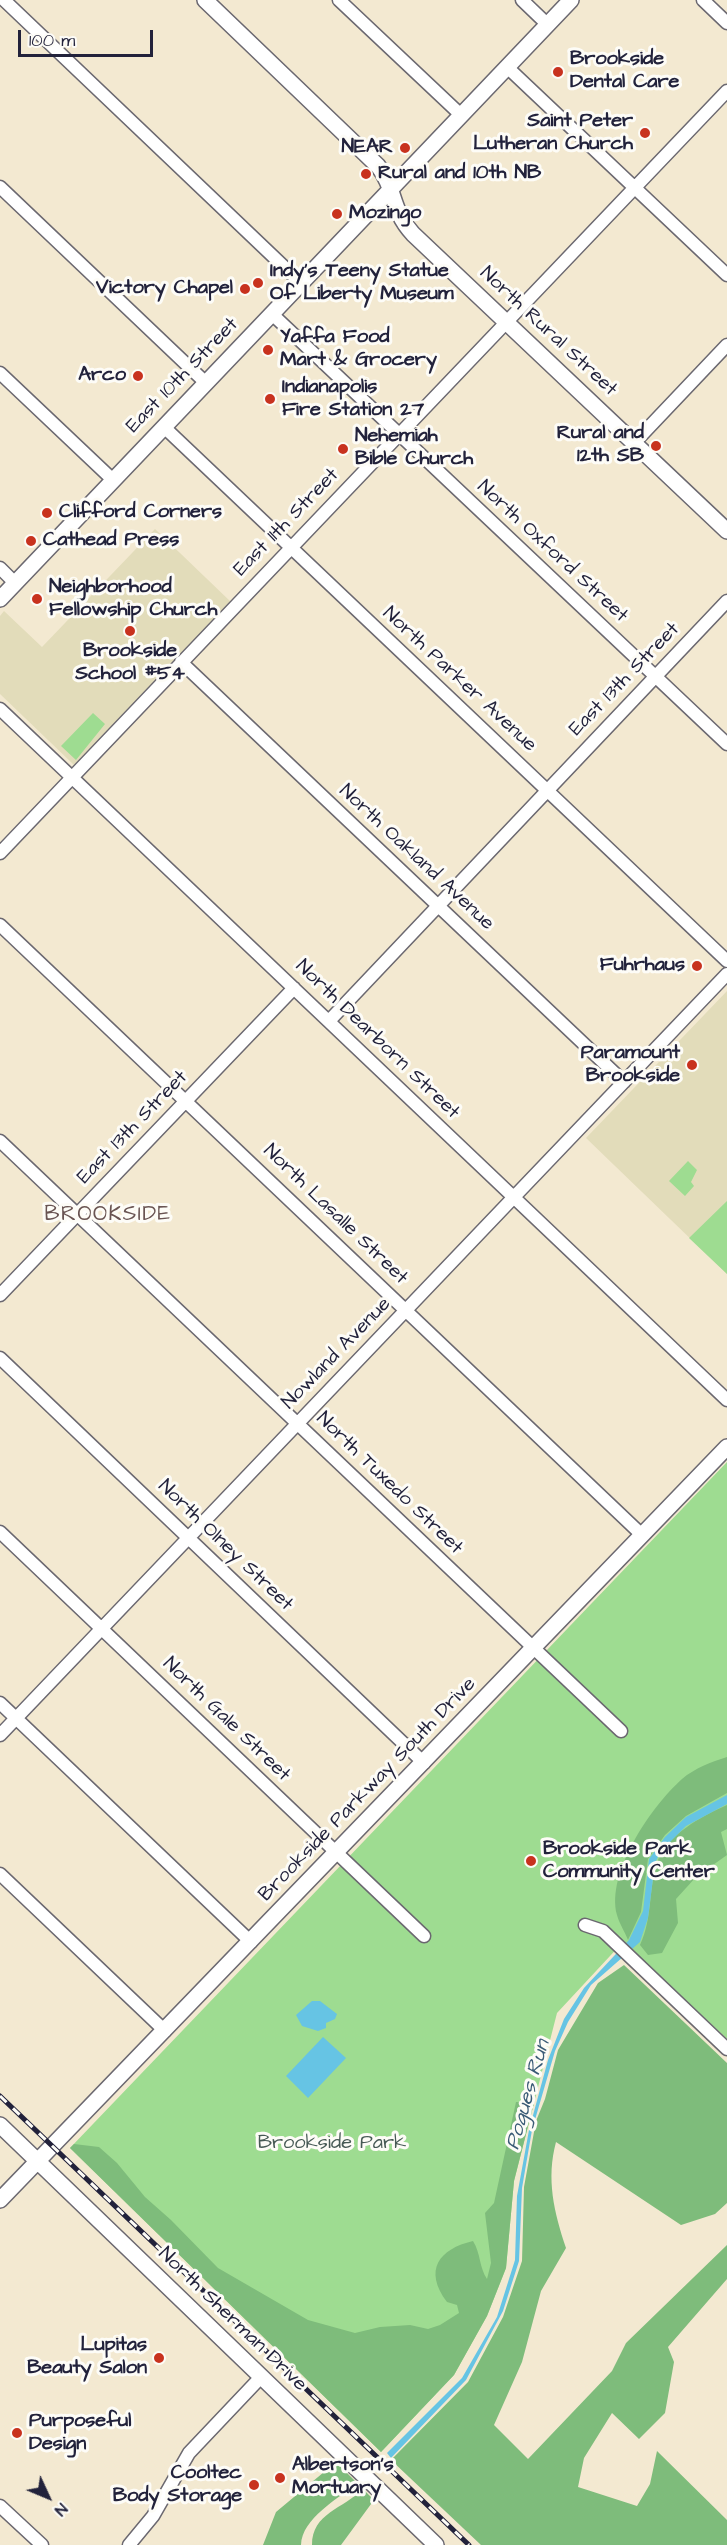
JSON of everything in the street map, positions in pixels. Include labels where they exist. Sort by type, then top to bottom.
[{"type":"main road","name":"North Rural Street","points":[[205,0],[378,166],[390,189],[395,208],[410,230],[727,531]]},
{"type":"main road","name":"East 10th Street","points":[[0,598],[571,0]]},
{"type":"main road","name":"Brookside Parkway South Drive","points":[[0,2200],[252,1942],[727,1447]]},
{"type":"main road","name":"North Sherman Drive","points":[[0,2125],[436,2545]]},
{"type":"street","points":[[4,0],[301,283]]},
{"type":"street","points":[[339,0],[461,115]]},
{"type":"street","points":[[522,0],[548,25]]},
{"type":"street","points":[[703,0],[727,23]]},
{"type":"street","points":[[507,67],[727,275]]},
{"type":"street","name":"East 11th Street","points":[[0,853],[727,91]]},
{"type":"street","points":[[0,187],[206,383]]},
{"type":"street","name":"North Oxford Street","points":[[272,314],[727,744]]},
{"type":"street","points":[[634,443],[727,345]]},
{"type":"street","points":[[0,373],[113,480]]},
{"type":"street","name":"North Parker Avenue","points":[[164,427],[727,961]]},
{"type":"street","points":[[0,568],[15,583]]},
{"type":"street","name":"East 13th Street","points":[[328,1021],[727,601]]},
{"type":"street","name":"North Oakland Avenue","points":[[181,662],[624,1082]]},
{"type":"street","name":"North Dearborn Street","points":[[0,709],[727,1400]]},
{"type":"street","name":"North Lasalle Street","points":[[0,925],[642,1534]]},
{"type":"street","name":"Nowland Avenue","points":[[0,1735],[727,974]]},
{"type":"street","name":"East 13th Street","points":[[0,1295],[294,988]]},
{"type":"street","name":"North Tuxedo Street","points":[[0,1141],[621,1731]]},
{"type":"street","name":"North Olney Street","points":[[0,1358],[424,1763]]},
{"type":"street","name":"North Gale Street","points":[[0,1532],[424,1936]]},
{"type":"street","points":[[0,1703],[252,1942]]},
{"type":"street","points":[[0,1874],[165,2031]]},
{"type":"street","points":[[585,1925],[603,1931],[727,2049]]},
{"type":"street","points":[[129,2545],[153,2516],[189,2452],[261,2377]]},
{"type":"street","points":[[0,2506],[42,2545]]},
{"type":"shaded area","name":"Brookside School #54","points":[[155,529],[231,602],[74,765],[0,694],[0,616],[4,611],[42,647]]},
{"type":"shaded area","name":"Paramount Brookside","points":[[727,991],[727,1274],[586,1138]]},
{"type":"green space","points":[[93,713],[105,724],[76,760],[61,746]]},
{"type":"green space","points":[[688,1161],[697,1170],[691,1182],[694,1186],[685,1196],[669,1181]]},
{"type":"green space","points":[[727,1201],[727,1274],[689,1238]]},
{"type":"green space","name":"Brookside Park","points":[[727,1462],[727,2039],[623,1942],[557,2013],[514,2181],[506,2268],[487,2316],[454,2375],[381,2452],[70,2148]]},
{"type":"green space","points":[[727,1757],[727,1793],[686,1816],[665,1835],[648,1859],[641,1912],[628,1940],[617,1915],[615,1898],[618,1880],[634,1841],[657,1806],[682,1779],[703,1766]]},
{"type":"green space","points":[[727,1805],[727,1829],[721,1832],[727,1855],[696,1877],[676,1899],[678,1923],[662,1953],[648,1955],[640,1945],[647,1924],[654,1873],[662,1853],[668,1844],[686,1828]]},
{"type":"green space","points":[[624,1965],[727,2063],[727,2203],[715,2214],[681,2225],[556,2142],[552,2169],[553,2195],[566,2248],[541,2291],[522,2362],[494,2425],[528,2459],[612,2371],[626,2343],[727,2245],[727,2279],[668,2347],[674,2362],[665,2413],[639,2439],[612,2413],[584,2458],[578,2487],[637,2506],[650,2484],[657,2451],[727,2520],[727,2545],[481,2545],[391,2460],[468,2382],[503,2317],[522,2261],[524,2187],[536,2121],[545,2099],[558,2050],[598,1983]]},
{"type":"green space","points":[[516,2102],[534,2103],[514,2181],[506,2268],[487,2316],[454,2375],[381,2452],[70,2148],[74,2144],[99,2147],[117,2163],[145,2197],[218,2268],[308,2320],[355,2333],[380,2327],[410,2325],[428,2329],[440,2325],[459,2313],[457,2305],[447,2302],[436,2280],[438,2262],[451,2249],[473,2241],[487,2279],[491,2263],[485,2213],[494,2203]]},
{"type":"green space","points":[[336,2462],[357,2483],[314,2518],[303,2535],[301,2545],[263,2545],[276,2512]]},
{"type":"green space","points":[[363,2489],[374,2500],[341,2545],[312,2545],[313,2534],[323,2518]]},
{"type":"water","points":[[727,1795],[727,1804],[686,1826],[661,1851],[655,1863],[648,1918],[640,1942],[591,1985],[568,2022],[555,2051],[532,2130],[522,2188],[519,2261],[503,2311],[466,2380],[391,2458],[387,2453],[462,2378],[497,2317],[515,2260],[517,2196],[529,2130],[548,2060],[564,2019],[584,1988],[629,1940],[643,1911],[649,1859],[665,1837],[686,1817]]},
{"type":"water","points":[[312,2001],[320,2001],[337,2014],[335,2019],[326,2023],[326,2028],[318,2031],[302,2026],[296,2015]]},
{"type":"water","points":[[323,2037],[346,2058],[308,2098],[286,2076]]},
{"type":"railway","points":[[0,2096],[469,2545]]},
{"type":"place","name":"Brookside Dental Care","points":[[558,72]]},
{"type":"place","name":"Saint Peter Lutheran Church","points":[[645,133]]},
{"type":"place","name":"NEAR","points":[[405,148]]},
{"type":"place","name":"Rural and 10th NB","points":[[366,174]]},
{"type":"place","name":"Mozingo","points":[[337,214]]},
{"type":"place","name":"Indy's Teeny Statue Of Liberty Museum","points":[[258,283]]},
{"type":"place","name":"Victory Chapel","points":[[245,289]]},
{"type":"place","name":"Yaffa Food Mart & Grocery","points":[[268,350]]},
{"type":"place","name":"Arco","points":[[138,376]]},
{"type":"place","name":"Indianapolis Fire Station 27","points":[[270,399]]},
{"type":"place","name":"Rural and 12th SB","points":[[656,446]]},
{"type":"place","name":"Nehemiah Bible Church","points":[[343,449]]},
{"type":"place","name":"Clifford Corners","points":[[47,513]]},
{"type":"place","name":"Cathead Press","points":[[31,541]]},
{"type":"place","name":"Neighborhood Fellowship Church","points":[[37,599]]},
{"type":"place","name":"Brookside School #54","points":[[130,631]]},
{"type":"place","name":"Fuhrhaus","points":[[697,966]]},
{"type":"place","name":"Paramount Brookside","points":[[692,1065]]},
{"type":"place","name":"Brookside Park Community Center","points":[[531,1861]]},
{"type":"place","name":"Lupitas Beauty Salon","points":[[159,2358]]},
{"type":"place","name":"Purposeful Design","points":[[17,2433]]},
{"type":"place","name":"Albertson's Mortuary","points":[[280,2478]]},
{"type":"place","name":"Cooltec Body Storage","points":[[254,2485]]},
{"type":"district","name":"BROOKSIDE","points":[[108,1216]]},
{"type":"water label","name":"Pogues Run","points":[[529,2095]]}]
